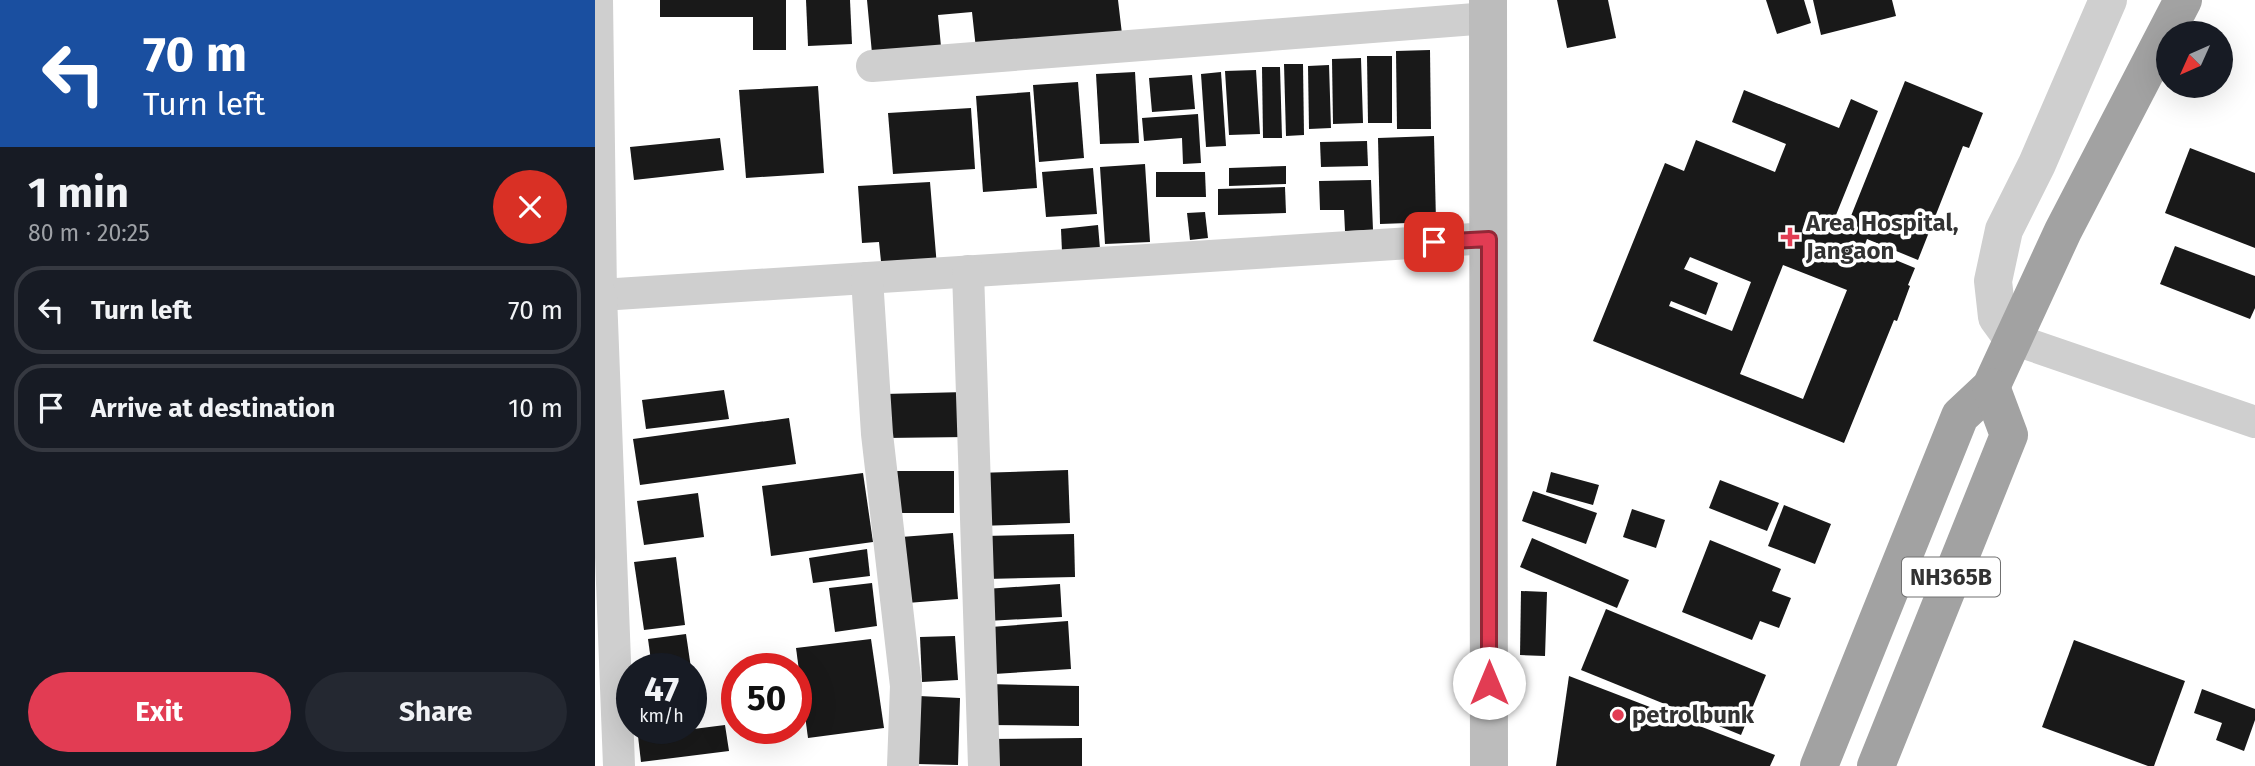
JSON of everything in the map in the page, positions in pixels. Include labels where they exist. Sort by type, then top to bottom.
[{"type":"highway","points":[[1818,766],[1960,416],[1991,387],[2063,231],[2183,0]]},
{"type":"highway","name":"NH365B","points":[[1876,766],[2008,435],[1991,387]]},
{"type":"main road","points":[[1488,9],[1489,766]]},
{"type":"street","points":[[597,0],[598,295],[619,766]]},
{"type":"street","points":[[2108,0],[2037,164],[2004,230],[1993,281],[1997,317],[2013,339],[2255,422]]},
{"type":"street","points":[[872,66],[1488,9]]},
{"type":"street","points":[[598,295],[1489,239]]},
{"type":"street","points":[[968,271],[984,766]]},
{"type":"street","points":[[867,278],[877,434],[906,686],[903,766]]},
{"type":"building","points":[[660,0],[786,0],[786,50],[753,50],[753,17],[660,17]]},
{"type":"building","points":[[806,0],[850,0],[852,44],[808,46]]},
{"type":"building","points":[[867,0],[1118,0],[1122,34],[976,49],[972,12],[938,15],[942,57],[873,64]]},
{"type":"building","points":[[1557,0],[1608,0],[1616,38],[1567,48]]},
{"type":"building","points":[[1766,0],[1804,0],[1811,23],[1777,34]]},
{"type":"building","points":[[1813,0],[1892,0],[1896,16],[1821,35]]},
{"type":"building","points":[[1430,50],[1431,129],[1397,129],[1396,51]]},
{"type":"building","points":[[1367,56],[1392,56],[1392,123],[1368,123]]},
{"type":"building","points":[[1361,58],[1363,123],[1333,124],[1332,59]]},
{"type":"building","points":[[1284,64],[1303,64],[1304,135],[1286,136]]},
{"type":"building","points":[[1329,65],[1331,128],[1309,129],[1308,66]]},
{"type":"building","points":[[1262,67],[1280,67],[1282,138],[1263,138]]},
{"type":"building","points":[[1256,70],[1260,134],[1229,135],[1225,71]]},
{"type":"building","points":[[1135,72],[1139,143],[1100,144],[1096,74]]},
{"type":"building","points":[[1221,72],[1226,146],[1206,147],[1201,74]]},
{"type":"building","points":[[1192,75],[1195,109],[1152,112],[1149,78]]},
{"type":"building","points":[[1905,81],[1983,113],[1969,148],[1963,146],[1918,260],[1867,239],[1864,247],[1915,268],[1897,321],[1894,320],[1844,443],[1593,341],[1665,163],[1684,171],[1696,140],[1775,172],[1786,144],[1732,122],[1744,90],[1839,128],[1851,99],[1878,111],[1836,215],[1849,221]],"holes":[[[1690,257],[1751,282],[1732,331],[1669,306],[1671,301],[1706,315],[1718,283],[1684,269]],[[1783,265],[1847,290],[1803,399],[1740,374]]]},
{"type":"building","points":[[1078,82],[1084,158],[1039,162],[1033,85]]},
{"type":"building","points":[[818,86],[824,173],[746,178],[739,90]]},
{"type":"building","points":[[1030,92],[1037,188],[983,192],[976,96]]},
{"type":"building","points":[[971,108],[975,169],[893,174],[888,113]]},
{"type":"building","points":[[1198,114],[1201,163],[1183,164],[1182,138],[1144,141],[1142,118]]},
{"type":"building","points":[[1434,136],[1436,222],[1380,224],[1378,138]]},
{"type":"building","points":[[720,138],[724,170],[634,180],[630,147]]},
{"type":"building","points":[[1367,141],[1368,166],[1321,167],[1320,142]]},
{"type":"building","points":[[2190,148],[2255,173],[2255,248],[2165,213]]},
{"type":"building","points":[[1145,164],[1150,242],[1105,244],[1100,167]]},
{"type":"building","points":[[1286,166],[1286,184],[1229,186],[1229,168]]},
{"type":"building","points":[[1093,168],[1097,214],[1046,217],[1042,172]]},
{"type":"building","points":[[1156,172],[1205,172],[1206,197],[1156,197]]},
{"type":"building","points":[[1371,180],[1373,230],[1345,231],[1344,210],[1320,210],[1319,181]]},
{"type":"building","points":[[930,182],[937,267],[882,271],[879,242],[862,243],[858,186]]},
{"type":"building","points":[[1285,187],[1286,213],[1218,215],[1218,189]]},
{"type":"building","points":[[1205,212],[1208,238],[1190,240],[1187,213]]},
{"type":"building","points":[[1098,225],[1100,249],[1062,252],[1061,229]]},
{"type":"building","points":[[2175,246],[2255,276],[2255,308],[2250,319],[2160,284]]},
{"type":"building","points":[[724,390],[729,419],[646,429],[642,400]]},
{"type":"building","points":[[966,392],[967,437],[885,438],[884,394]]},
{"type":"building","points":[[789,418],[796,464],[640,485],[633,439]]},
{"type":"building","points":[[1068,470],[1070,523],[978,526],[976,473]]},
{"type":"building","points":[[895,471],[954,471],[954,513],[895,513]]},
{"type":"building","points":[[1551,472],[1599,485],[1593,505],[1546,492]]},
{"type":"building","points":[[863,473],[873,542],[771,556],[762,486]]},
{"type":"building","points":[[1720,480],[1779,503],[1767,531],[1709,508]]},
{"type":"building","points":[[1533,491],[1597,513],[1586,544],[1522,521]]},
{"type":"building","points":[[698,493],[704,537],[644,545],[637,501]]},
{"type":"building","points":[[1784,505],[1831,524],[1815,564],[1768,546]]},
{"type":"building","points":[[1632,509],[1665,520],[1656,548],[1623,537]]},
{"type":"building","points":[[953,533],[958,599],[907,603],[901,537]]},
{"type":"building","points":[[1074,534],[1075,577],[985,579],[984,536]]},
{"type":"building","points":[[1532,538],[1629,580],[1617,608],[1520,567]]},
{"type":"building","points":[[1710,540],[1781,569],[1772,591],[1791,598],[1779,628],[1760,621],[1752,640],[1682,612]]},
{"type":"building","points":[[867,549],[870,576],[813,583],[809,558]]},
{"type":"building","points":[[676,557],[685,625],[644,630],[634,562]]},
{"type":"building","points":[[872,583],[877,626],[835,632],[829,588]]},
{"type":"building","points":[[1060,584],[1062,617],[987,621],[985,589]]},
{"type":"building","points":[[1521,591],[1547,592],[1545,656],[1520,655]]},
{"type":"building","points":[[1606,609],[1766,675],[1741,735],[1581,670]]},
{"type":"building","points":[[1068,621],[1071,669],[994,674],[991,627]]},
{"type":"building","points":[[686,634],[689,653],[650,653],[648,639]]},
{"type":"building","points":[[955,636],[958,680],[922,682],[920,637]]},
{"type":"building","points":[[871,639],[884,728],[812,737],[812,653],[797,653],[796,648]]},
{"type":"building","points":[[2074,640],[2185,681],[2154,766],[2042,727]]},
{"type":"building","name":"petrolbunk","points":[[1569,676],[1775,755],[1770,766],[1556,766]]},
{"type":"building","points":[[987,684],[1079,686],[1079,726],[986,725]]},
{"type":"building","points":[[2202,689],[2255,709],[2255,720],[2244,751],[2216,740],[2222,723],[2194,713]]},
{"type":"building","points":[[919,696],[960,698],[958,765],[917,764]]},
{"type":"building","points":[[721,726],[721,744],[728,744],[729,751],[641,762],[639,744],[707,744],[707,727]]},
{"type":"building","points":[[1082,738],[1082,766],[988,766],[987,739]]},
{"type":"place","name":"Area Hospital, Jangaon","points":[[1790,237]]},
{"type":"place","name":"petrolbunk","points":[[1618,715]]},
{"type":"route","points":[[1434,242],[1489,239],[1489,683]]}]
